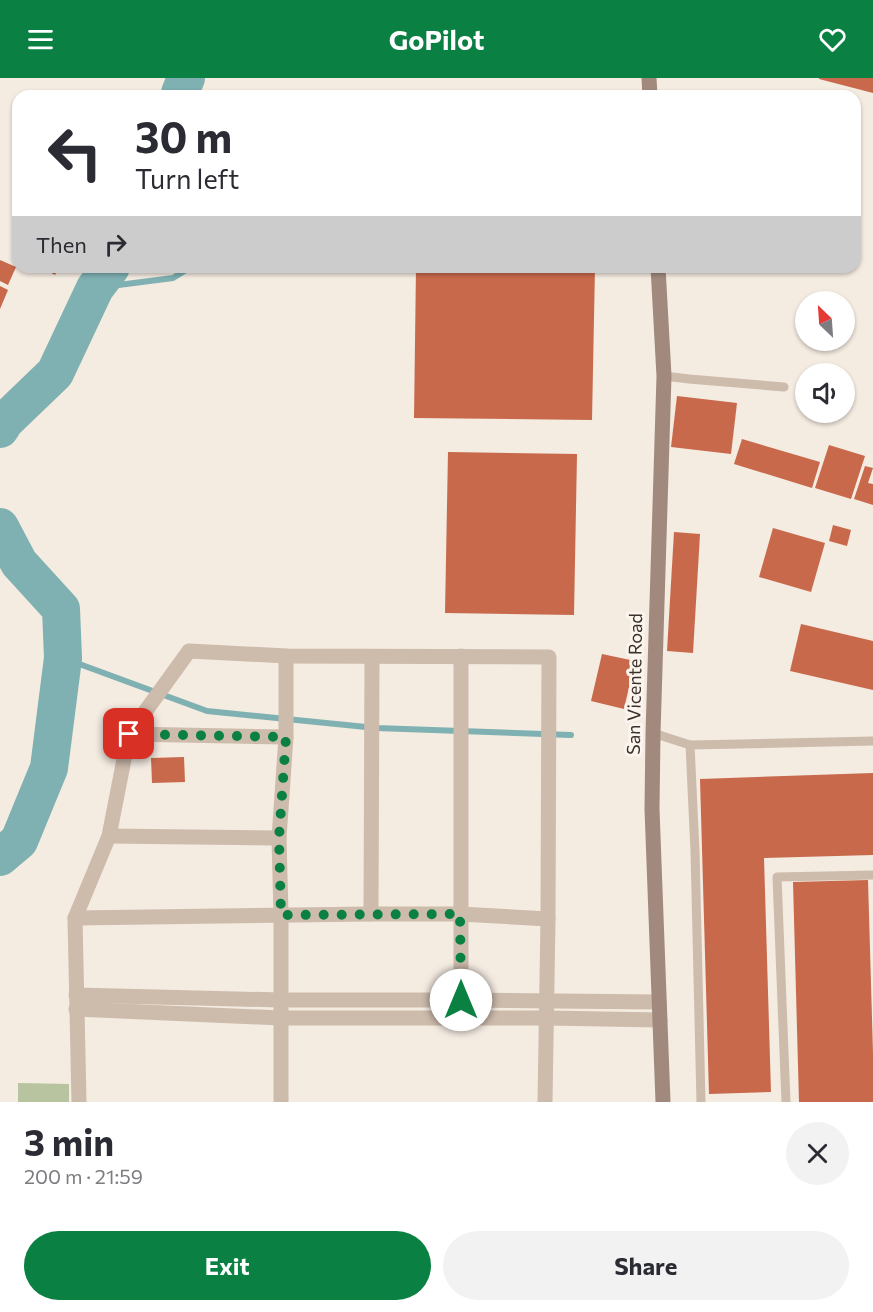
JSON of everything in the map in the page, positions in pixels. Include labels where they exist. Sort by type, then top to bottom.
[{"type":"main road","name":"San Vicente Road","points":[[658,273],[664,376],[652,809],[663,1102]]},
{"type":"street","points":[[79,1102],[75,918],[109,836],[129,734],[189,651],[286,656],[549,657],[548,1001],[545,1102]]},
{"type":"street","points":[[281,1102],[279,838],[286,737],[286,656]]},
{"type":"street","points":[[371,914],[372,657]]},
{"type":"street","points":[[461,1000],[462,657]]},
{"type":"street","points":[[129,734],[286,737]]},
{"type":"street","points":[[109,836],[279,838]]},
{"type":"street","points":[[75,918],[460,914],[548,919]]},
{"type":"street","points":[[76,1002],[461,1000],[659,1002]]},
{"type":"street","points":[[76,1002],[281,1018],[660,1020]]},
{"type":"lane","points":[[664,376],[784,387]]},
{"type":"lane","points":[[653,733],[690,745],[873,741]]},
{"type":"lane","points":[[690,745],[701,1102]]},
{"type":"lane","points":[[786,1102],[777,877],[873,875]]},
{"type":"green space","points":[[18,1083],[69,1084],[69,1102],[18,1102]]},
{"type":"building","points":[[873,78],[873,93],[819,79]]},
{"type":"building","points":[[0,260],[12,265],[13,273],[8,285],[0,281]]},
{"type":"building","points":[[416,273],[595,273],[592,420],[414,418]]},
{"type":"building","points":[[0,286],[8,290],[0,309]]},
{"type":"building","points":[[677,396],[737,403],[731,454],[671,447]]},
{"type":"building","points":[[742,439],[820,462],[812,488],[734,464]]},
{"type":"building","points":[[829,445],[865,456],[851,499],[815,488]]},
{"type":"building","points":[[448,452],[577,454],[574,615],[445,613]]},
{"type":"building","points":[[865,466],[873,468],[868,483],[873,484],[873,505],[854,499]]},
{"type":"building","points":[[833,525],[851,530],[847,546],[829,541]]},
{"type":"building","points":[[773,528],[825,543],[811,592],[759,577]]},
{"type":"building","points":[[674,532],[700,534],[693,653],[667,651]]},
{"type":"building","points":[[801,624],[873,641],[873,690],[790,671]]},
{"type":"building","points":[[602,654],[635,661],[624,709],[591,701]]},
{"type":"building","points":[[184,757],[185,782],[152,783],[151,758]]},
{"type":"building","points":[[873,773],[873,855],[764,858],[771,1092],[709,1094],[700,779]]},
{"type":"building","points":[[868,880],[873,1102],[799,1102],[793,882]]},
{"type":"waterway","points":[[181,90],[186,78]]},
{"type":"waterway","points":[[0,429],[5,421],[55,373],[95,288],[106,273]]},
{"type":"waterway","points":[[95,288],[173,278],[181,273]]},
{"type":"waterway","points":[[0,527],[19,563],[61,609],[63,658],[49,768],[19,841],[0,857]]},
{"type":"waterway","points":[[63,658],[207,711],[376,728],[571,735]]},
{"type":"route","points":[[129,734],[286,737],[279,838],[281,915],[460,914],[461,1000]]}]
